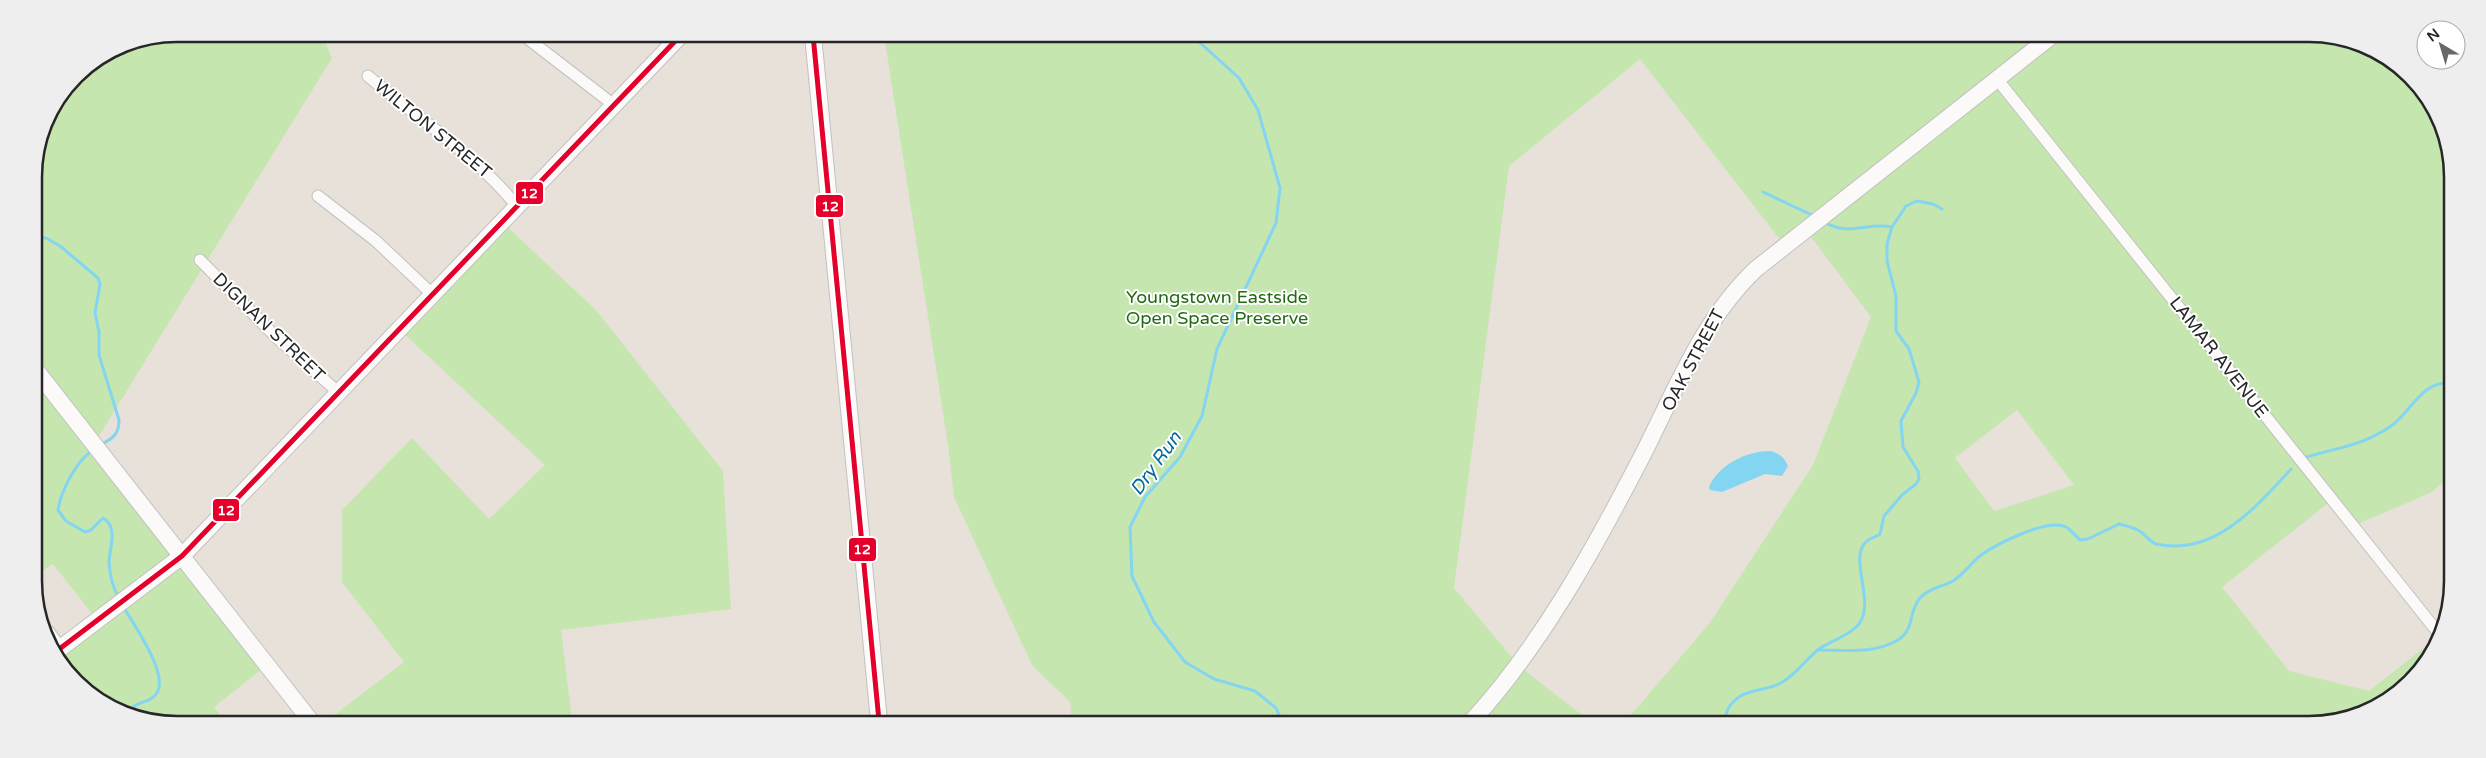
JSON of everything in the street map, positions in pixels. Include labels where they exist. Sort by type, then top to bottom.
[{"type":"street","points":[[533,42],[614,105]]},
{"type":"street","points":[[61,648],[182,556],[674,42]]},
{"type":"street","points":[[814,42],[878,716]]},
{"type":"street","name":"OAK STREET","points":[[1477,715],[1510,679],[1531,649],[1565,593],[1619,500],[1718,310],[1740,284],[1785,246],[2044,42]]},
{"type":"street","name":"WILTON STREET","points":[[368,76],[455,144],[500,185],[517,206]]},
{"type":"street","name":"LAMAR AVENUE","points":[[1997,79],[2434,628]]},
{"type":"street","points":[[318,196],[376,242],[432,294]]},
{"type":"street","name":"DIGNAN STREET","points":[[200,260],[278,338],[338,392]]},
{"type":"street","points":[[43,378],[307,716]]},
{"type":"green space","points":[[177,42],[325,42],[332,58],[94,444],[267,665],[214,707],[221,716],[177,716],[142,711],[126,705],[95,688],[70,663],[61,648],[97,620],[53,564],[43,571],[43,389],[48,385],[43,379],[43,168],[47,142],[53,126],[65,102],[76,88],[102,65],[126,53],[151,45]]},
{"type":"green space","points":[[814,42],[831,42],[814,45]]},
{"type":"green space","name":"Youngstown Eastside Open Space Preserve","points":[[885,42],[2309,42],[2344,47],[2360,53],[2384,65],[2398,76],[2421,102],[2430,118],[2441,151],[2444,177],[2444,481],[2430,493],[2353,526],[2332,500],[2222,587],[2289,671],[2369,691],[2426,646],[2410,670],[2391,688],[2368,702],[2335,713],[2318,715],[1631,715],[1709,624],[1813,465],[1871,317],[1806,230],[1785,246],[1640,59],[1509,166],[1454,588],[1519,666],[1582,715],[1071,716],[1070,702],[1032,665],[954,497],[948,445]],"holes":[[[2017,410],[2074,485],[1994,511],[1955,458]]]},
{"type":"green space","points":[[502,222],[596,310],[723,471],[731,609],[561,630],[571,716],[333,716],[404,662],[342,582],[342,510],[412,438],[489,519],[545,465],[399,329]]},
{"type":"water","points":[[1771,451],[1781,456],[1788,466],[1782,476],[1765,474],[1722,492],[1710,490],[1709,487],[1714,479],[1735,460],[1753,453]]},
{"type":"waterway","name":"Dry Run","points":[[1199,42],[1239,78],[1258,110],[1280,188],[1276,223],[1217,349],[1202,416],[1180,457],[1145,497],[1130,527],[1132,576],[1154,622],[1185,662],[1214,679],[1255,691],[1276,708],[1279,715]]},
{"type":"waterway","points":[[1763,192],[1814,216]]},
{"type":"waterway","points":[[1726,715],[1731,705],[1743,694],[1774,686],[1785,681],[1819,649],[1851,631],[1862,619],[1864,596],[1860,559],[1861,549],[1868,540],[1880,534],[1884,516],[1919,479],[1918,471],[1903,447],[1901,421],[1916,393],[1919,382],[1909,349],[1896,331],[1896,296],[1887,261],[1887,244],[1892,227],[1906,206],[1917,201],[1933,204],[1942,209]]},
{"type":"waterway","points":[[1824,222],[1833,226],[1850,229],[1874,226],[1892,227]]},
{"type":"waterway","points":[[43,238],[60,246],[98,278],[100,284],[95,313],[99,332],[99,355],[119,420],[118,429],[114,436],[100,445]]},
{"type":"waterway","points":[[2307,457],[2360,442],[2380,433],[2398,420],[2423,392],[2431,387],[2444,383]]},
{"type":"waterway","points":[[93,450],[81,461],[70,477],[62,494],[58,510],[66,521],[85,532],[91,530],[103,518],[108,522],[112,532],[110,572],[113,586],[119,598]]},
{"type":"waterway","points":[[1820,650],[1850,651],[1870,649],[1898,640],[1907,631],[1916,603],[1920,598],[1931,590],[1953,581],[1981,555],[1998,545],[2035,529],[2058,525],[2072,531],[2080,540],[2088,539],[2119,524],[2139,531],[2156,544],[2177,546],[2197,543],[2215,536],[2232,526],[2263,499],[2291,469]]},
{"type":"waterway","points":[[123,606],[148,649],[158,674],[159,684],[155,696],[134,706],[134,708]]},
{"type":"transit line","name":"12","points":[[61,648],[182,556],[674,42]]},
{"type":"transit line","name":"12","points":[[814,42],[878,716]]}]
